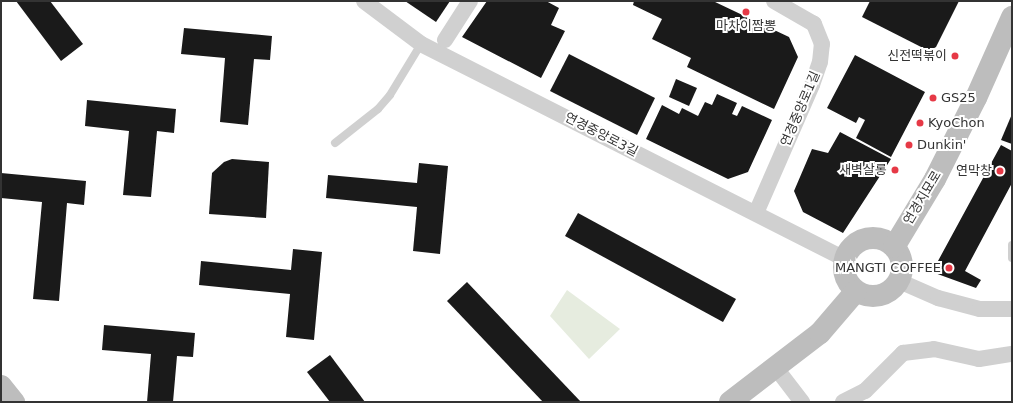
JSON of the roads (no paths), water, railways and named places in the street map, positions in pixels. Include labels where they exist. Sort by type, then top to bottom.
[{"type":"street","name":"연경중앙로3길","points":[[364,1],[420,44],[845,259]]},
{"type":"street","points":[[445,40],[470,1]]},
{"type":"street","name":"연경중앙로1길","points":[[756,213],[812,85],[820,62],[822,44],[814,24],[774,1]]},
{"type":"street","name":"연경지묘로","points":[[894,247],[935,179],[976,98],[1012,17]]},
{"type":"street","points":[[870,238],[887,242],[894,247],[901,263],[899,281],[892,289],[875,296],[856,291],[845,277],[845,259],[854,245],[870,238]]},
{"type":"street","points":[[899,281],[945,300],[980,309],[1012,310]]},
{"type":"street","points":[[730,402],[820,333],[856,291]]},
{"type":"street","points":[[843,402],[865,392],[903,353],[934,349],[979,359],[1012,354]]},
{"type":"street","points":[[776,368],[802,402]]},
{"type":"street","points":[[1,386],[14,402]]},
{"type":"lane","points":[[335,142],[378,109],[390,95],[420,44]]},
{"type":"lane","points":[[1012,246],[1012,258]]},
{"type":"place","name":"마차이짬뽕","points":[[746,12]]},
{"type":"place","name":"신전떡볶이","points":[[955,56]]},
{"type":"place","name":"GS25","points":[[933,98]]},
{"type":"place","name":"KyoChon","points":[[920,123]]},
{"type":"place","name":"Dunkin'","points":[[909,145]]},
{"type":"place","name":"새벽살롱","points":[[895,170]]},
{"type":"place","name":"연막창","points":[[1000,171]]},
{"type":"place","name":"MANGTI COFFEE","points":[[949,268]]}]
